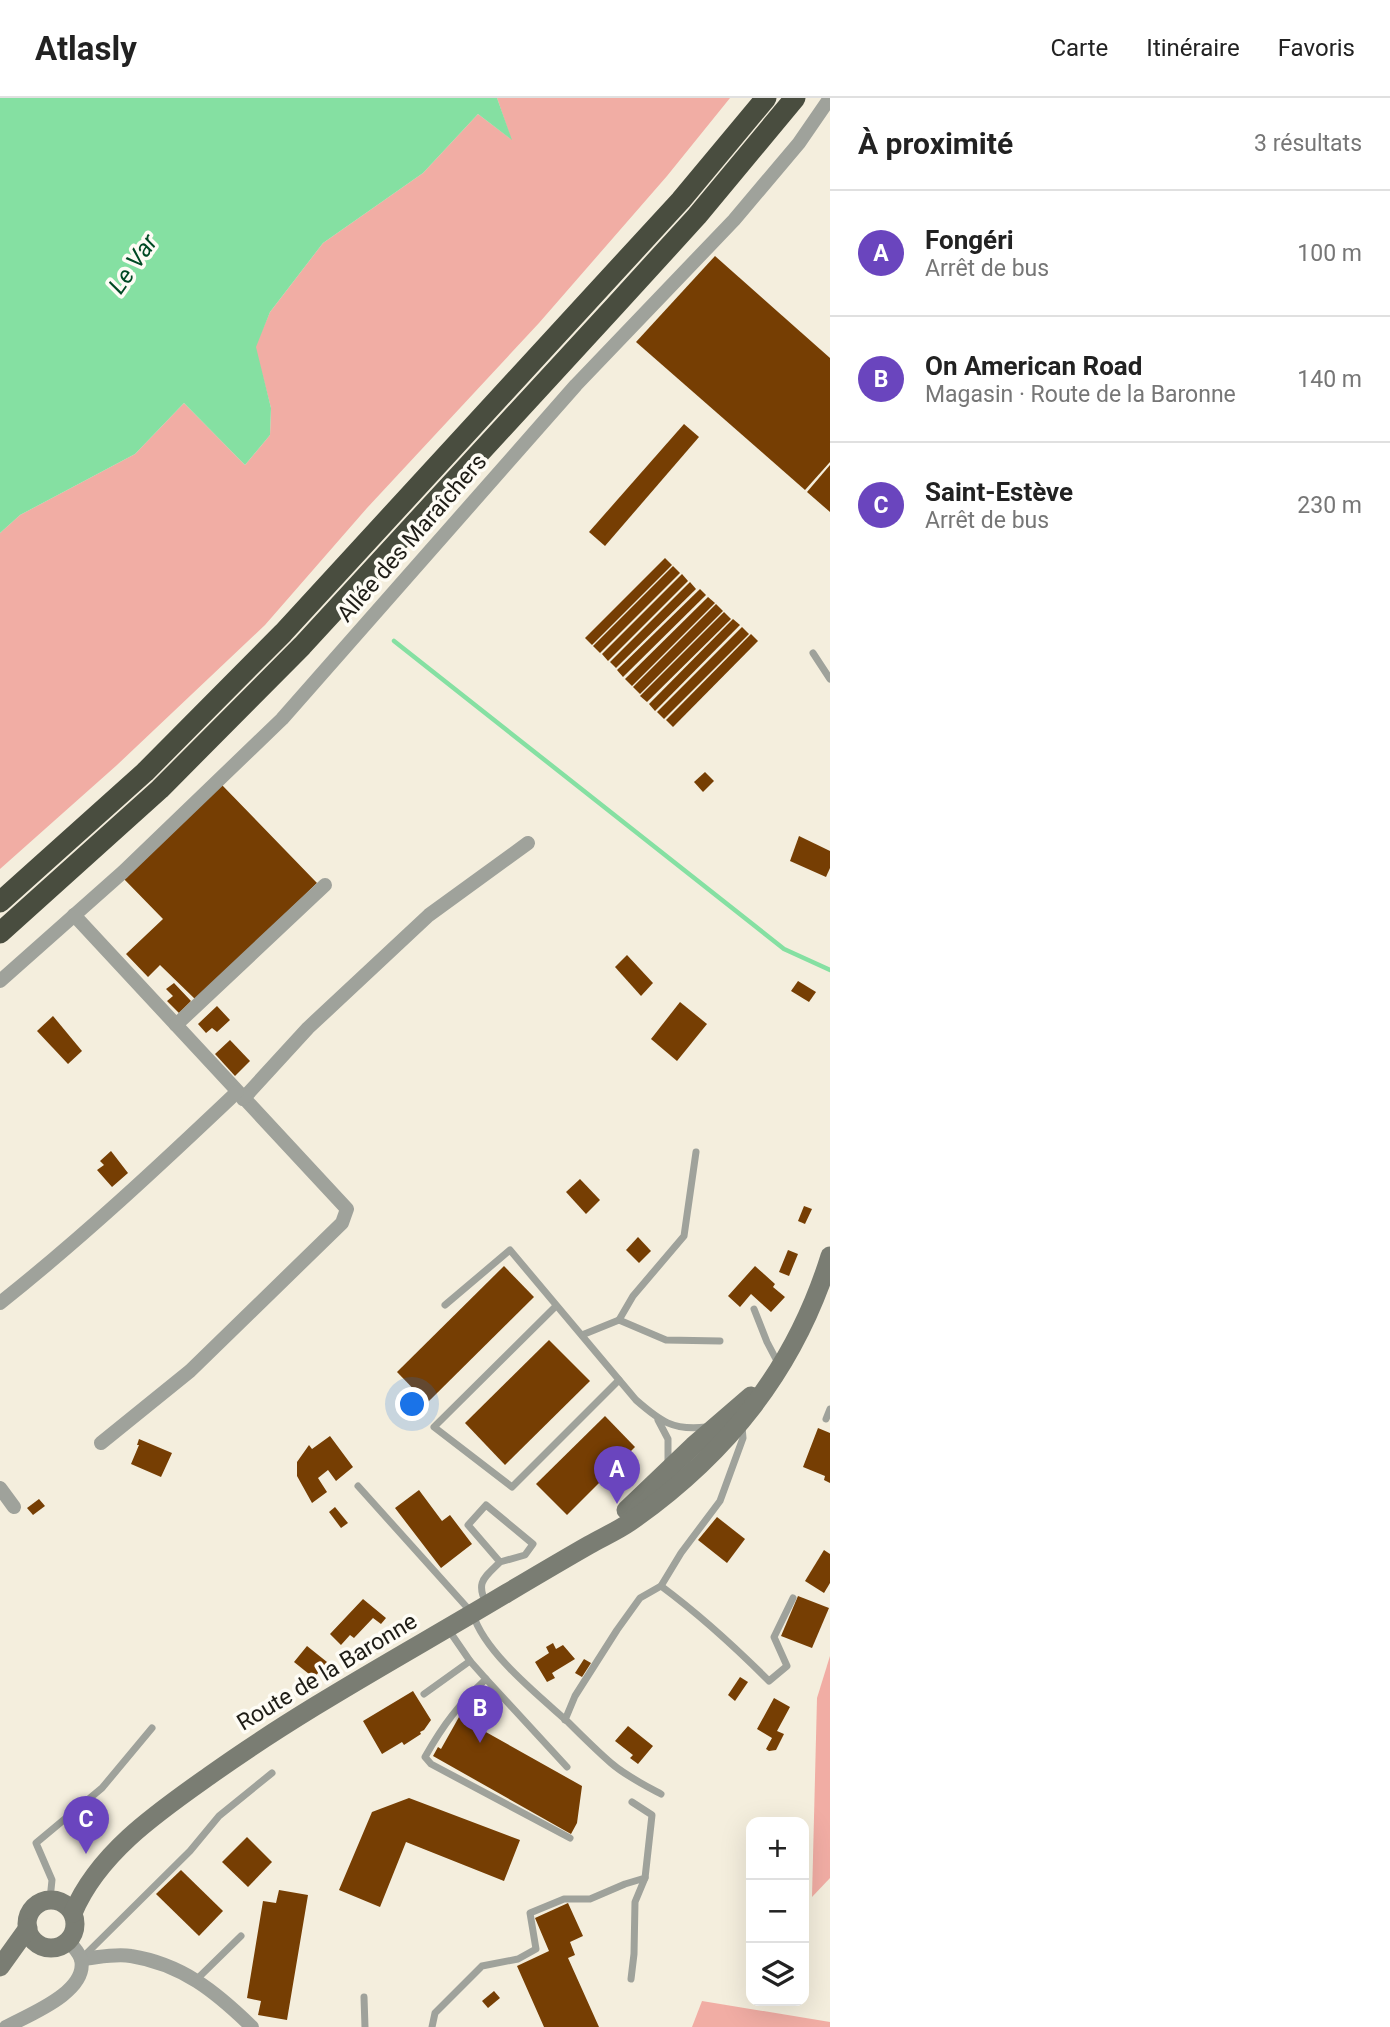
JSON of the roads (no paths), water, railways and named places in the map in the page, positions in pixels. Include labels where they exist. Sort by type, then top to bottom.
[{"type":"highway","points":[[0,902],[145,772],[283,633],[681,200],[766,98]]},
{"type":"highway","points":[[0,933],[160,789],[302,646],[697,216],[795,98]]},
{"type":"main road","name":"Route de la Baronne","points":[[52,1899],[104,1863],[163,1809],[255,1743],[631,1521],[690,1474],[759,1401],[797,1340],[830,1256]]},
{"type":"main road","name":"Route de la Baronne","points":[[590,1544],[779,1368]]},
{"type":"main road","name":"Route de la Baronne","points":[[73,1913],[81,1895],[104,1863]]},
{"type":"main road","points":[[0,1967],[43,1946],[56,1947],[68,1941],[76,1924],[73,1913],[65,1904],[52,1899],[36,1905],[27,1920],[30,1936],[43,1946]]},
{"type":"main road","points":[[0,1967],[28,1928]]},
{"type":"street","name":"Allée des Maraîchers","points":[[0,981],[123,872],[282,719],[576,385],[734,220],[799,143],[830,98]]},
{"type":"street","points":[[0,1303],[55,1259],[240,1095],[429,915],[528,843]]},
{"type":"street","points":[[176,1026],[325,885]]},
{"type":"street","points":[[74,915],[347,1209],[342,1223],[190,1371],[101,1443]]},
{"type":"street","points":[[0,1488],[14,1507]]},
{"type":"street","points":[[6,2027],[64,1995],[76,1983],[81,1971],[81,1959],[68,1941]]},
{"type":"street","points":[[81,1959],[129,1955],[180,1970],[221,1997],[252,2027]]},
{"type":"lane","points":[[813,653],[830,679]]},
{"type":"lane","points":[[582,1335],[619,1320],[633,1296],[684,1236],[696,1152]]},
{"type":"lane","points":[[445,1305],[510,1250],[636,1400],[658,1419],[675,1427],[691,1429],[717,1425]]},
{"type":"lane","points":[[556,1306],[434,1427],[512,1487],[619,1380]]},
{"type":"lane","points":[[754,1309],[779,1368]]},
{"type":"lane","points":[[619,1320],[666,1340],[720,1341]]},
{"type":"lane","points":[[826,1419],[830,1409]]},
{"type":"lane","points":[[658,1419],[668,1439],[669,1463],[661,1479]]},
{"type":"lane","points":[[565,1720],[575,1696],[617,1630],[640,1598],[661,1586],[681,1553],[720,1501],[743,1438],[741,1423]]},
{"type":"lane","points":[[675,1427],[693,1446],[694,1461],[690,1474]]},
{"type":"lane","points":[[358,1486],[480,1610]]},
{"type":"lane","points":[[500,1562],[468,1525],[486,1505],[533,1544],[525,1555],[500,1562],[482,1580],[477,1627],[528,1686],[611,1763],[661,1794]]},
{"type":"lane","points":[[661,1586],[716,1630],[769,1681],[787,1665],[774,1637],[793,1598]]},
{"type":"lane","points":[[447,1629],[470,1661],[567,1767]]},
{"type":"lane","points":[[425,1694],[470,1661]]},
{"type":"lane","points":[[486,1679],[461,1703],[443,1726],[425,1757],[431,1764],[570,1838]]},
{"type":"lane","points":[[52,1899],[52,1880],[36,1843],[102,1788],[152,1728]]},
{"type":"lane","points":[[81,1959],[190,1851],[219,1816],[272,1773]]},
{"type":"lane","points":[[631,1979],[635,1902],[645,1878],[652,1815],[632,1802]]},
{"type":"lane","points":[[432,2027],[435,2013],[482,1966],[518,1959],[536,1949],[530,1913],[564,1899],[590,1899],[645,1878]]},
{"type":"lane","points":[[196,1980],[241,1936]]},
{"type":"lane","points":[[364,1997],[365,2027]]},
{"type":"water","name":"Le Var","points":[[0,98],[497,98],[512,140],[478,114],[423,173],[323,243],[270,312],[256,347],[271,408],[270,435],[245,465],[184,403],[135,454],[20,515],[0,533]]},
{"type":"waterway","points":[[394,641],[784,949],[830,970]]},
{"type":"place","name":"Fongéri","points":[[617,1504]]},
{"type":"place","name":"On American Road","points":[[480,1743]]},
{"type":"place","name":"Saint-Estève","points":[[86,1854]]}]
